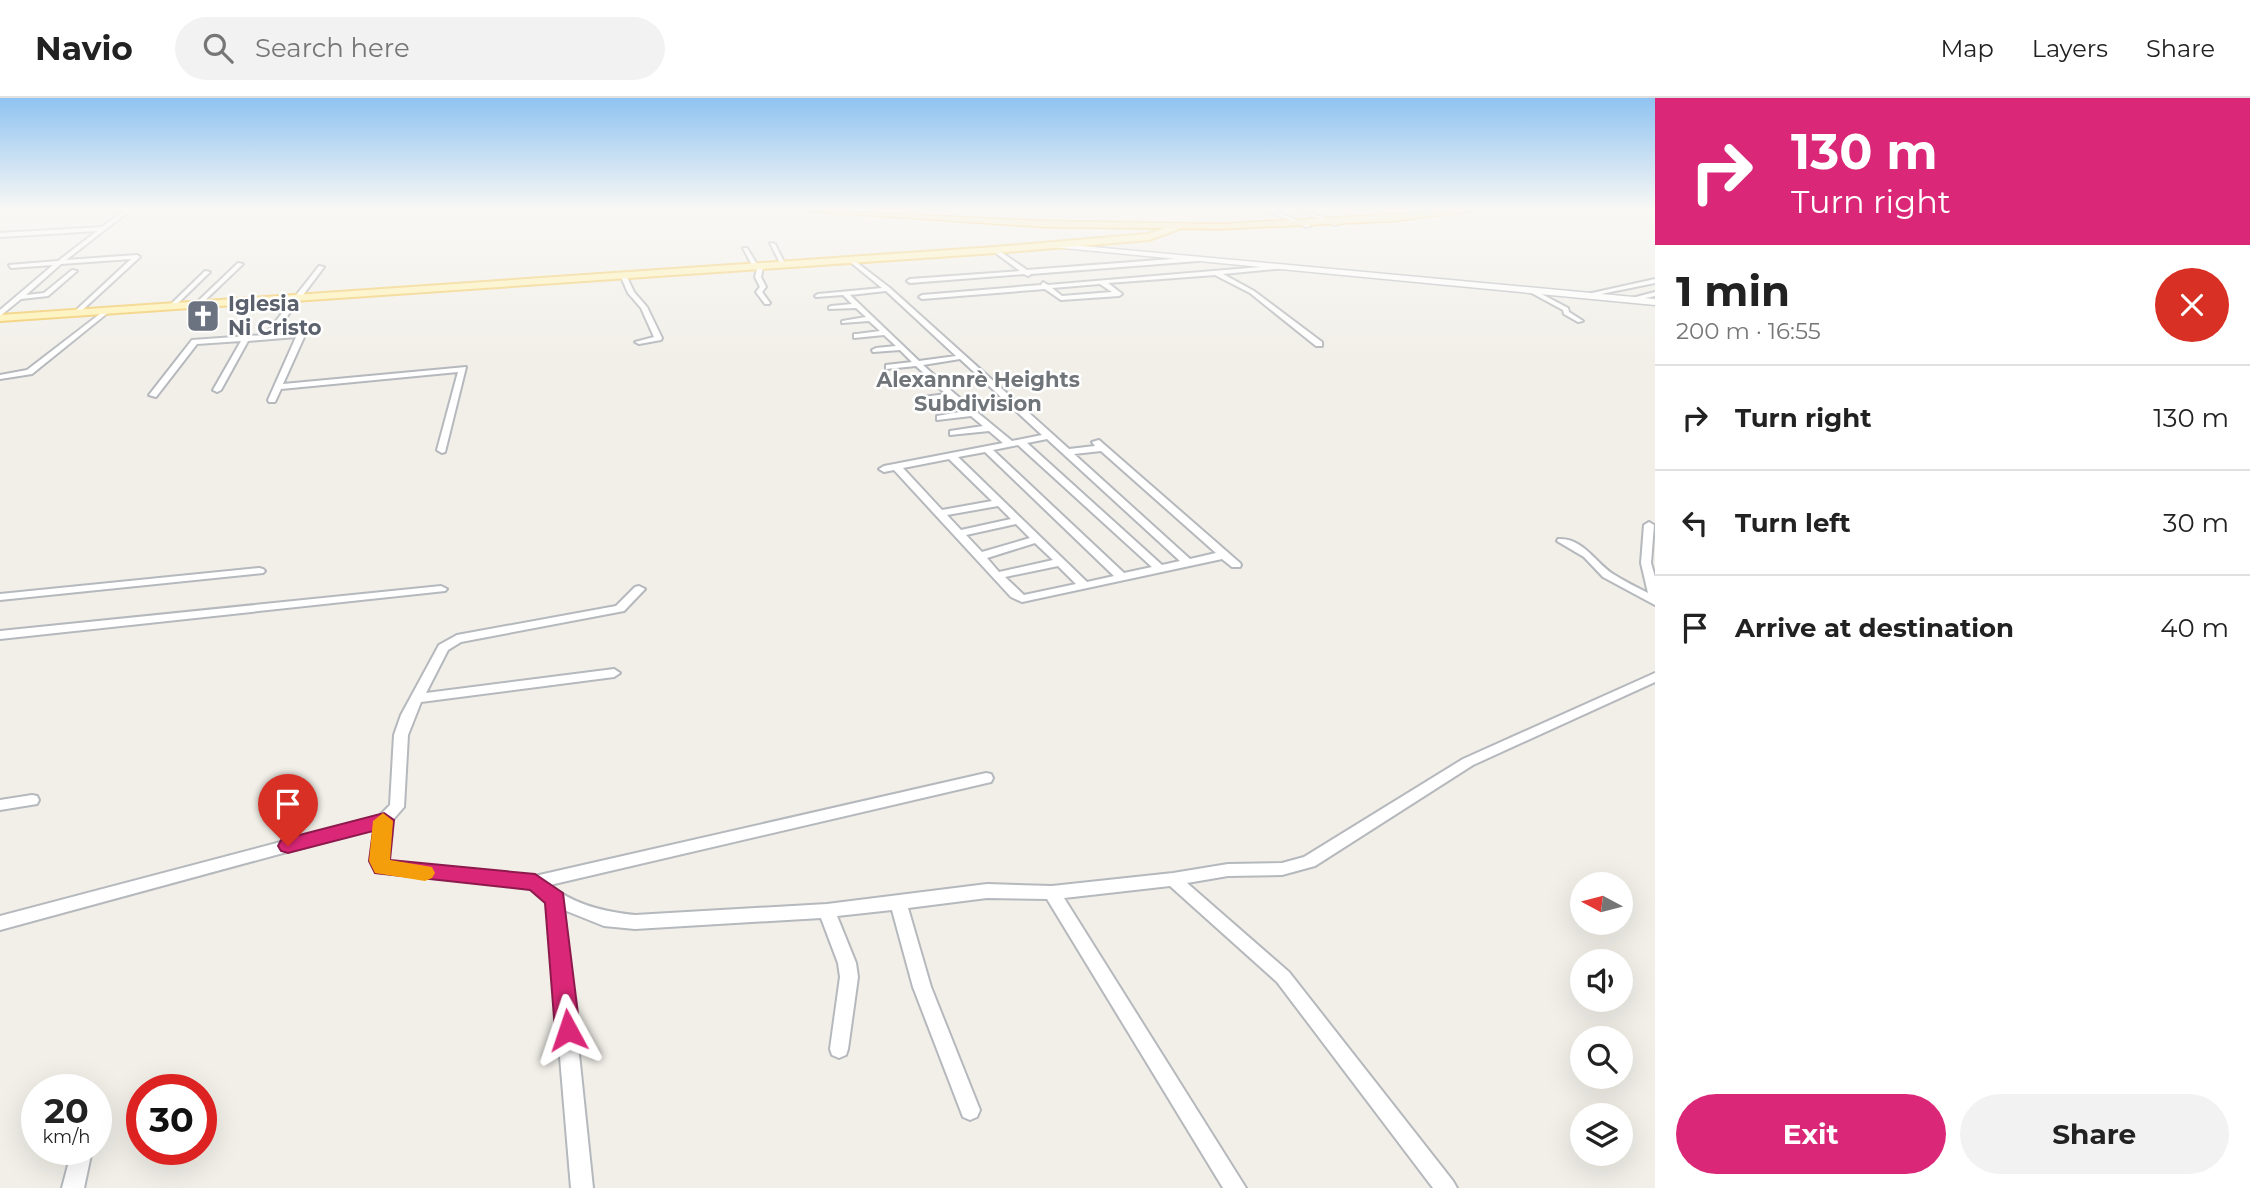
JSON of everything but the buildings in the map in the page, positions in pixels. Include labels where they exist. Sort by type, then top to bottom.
[{"type":"main road","points":[[0,316],[170,308],[883,260]]},
{"type":"street","points":[[0,316],[63,260]]},
{"type":"street","points":[[10,266],[102,260]]},
{"type":"street","points":[[76,313],[136,260]]},
{"type":"street","points":[[753,260],[763,287],[759,292],[767,303]]},
{"type":"street","points":[[781,260],[784,265]]},
{"type":"street","points":[[1009,260],[1059,297],[1119,294],[1079,269]]},
{"type":"street","points":[[910,281],[1188,260]]},
{"type":"street","points":[[1207,260],[1655,302]]},
{"type":"street","points":[[859,262],[1187,562]]},
{"type":"street","points":[[196,306],[240,264]]},
{"type":"street","points":[[268,336],[293,300],[321,267]]},
{"type":"street","points":[[922,297],[1284,267]]},
{"type":"street","points":[[20,297],[46,295],[74,271]]},
{"type":"street","points":[[170,308],[208,272]]},
{"type":"street","points":[[1217,272],[1252,292],[1320,344]]},
{"type":"street","points":[[624,277],[631,293],[644,306],[658,338],[639,342]]},
{"type":"street","points":[[310,280],[322,279]]},
{"type":"street","points":[[1586,295],[1655,281]]},
{"type":"street","points":[[818,296],[888,289]]},
{"type":"street","points":[[1530,290],[1580,321]]},
{"type":"street","points":[[845,294],[971,413],[989,428],[1015,443],[1158,568]]},
{"type":"street","points":[[1631,299],[1655,294]]},
{"type":"street","points":[[831,308],[857,306]]},
{"type":"street","points":[[0,377],[29,372],[107,311]]},
{"type":"street","points":[[844,322],[870,319]]},
{"type":"street","points":[[857,337],[886,333]]},
{"type":"street","points":[[153,395],[192,344],[302,335],[272,400]]},
{"type":"street","points":[[217,390],[246,338]]},
{"type":"street","points":[[876,350],[901,348]]},
{"type":"street","points":[[889,367],[962,357]]},
{"type":"street","points":[[279,387],[463,369],[442,450]]},
{"type":"street","points":[[902,383],[935,380]]},
{"type":"street","points":[[919,400],[952,396]]},
{"type":"street","points":[[940,418],[971,413]]},
{"type":"street","points":[[953,433],[989,428]]},
{"type":"street","points":[[884,469],[1049,436]]},
{"type":"street","points":[[1068,452],[1099,445],[1236,565]]},
{"type":"street","points":[[987,449],[1120,575]]},
{"type":"street","points":[[952,456],[1082,583]]},
{"type":"street","points":[[898,467],[1022,598],[1082,583],[1224,555]]},
{"type":"street","points":[[943,513],[998,503]]},
{"type":"street","points":[[961,533],[1017,521]]},
{"type":"street","points":[[1650,525],[1646,563],[1655,601]]},
{"type":"street","points":[[981,555],[1037,540]]},
{"type":"street","points":[[1562,541],[1587,555],[1607,575],[1655,601]]},
{"type":"street","points":[[999,575],[1060,562]]},
{"type":"street","points":[[0,597],[260,571]]},
{"type":"street","points":[[0,635],[441,589]]},
{"type":"street","points":[[0,923],[384,820],[397,807],[401,735],[415,699],[443,648],[450,642],[620,609],[639,589]]},
{"type":"street","points":[[415,699],[614,673]]},
{"type":"street","points":[[535,882],[555,899],[619,921],[827,911],[987,891],[1052,893],[1228,870],[1282,869],[1309,862],[1468,762],[1655,677]]},
{"type":"street","points":[[384,820],[379,861],[383,868],[535,882],[986,778]]},
{"type":"street","points":[[0,805],[32,800]]},
{"type":"street","points":[[1173,879],[1223,926],[1257,950],[1283,977],[1446,1188]]},
{"type":"street","points":[[1052,893],[1232,1187]]},
{"type":"street","points":[[555,899],[582,1188]]},
{"type":"street","points":[[898,903],[922,987],[970,1110]]},
{"type":"street","points":[[827,911],[848,964],[849,977],[839,1049]]},
{"type":"street","points":[[73,1188],[78,1165]]},
{"type":"slow traffic","points":[[383,821],[379,861],[383,868],[425,873]]},
{"type":"place","name":"Iglesia Ni Cristo","points":[[203,316]]},
{"type":"district","name":"Alexannrè Heights Subdivision","points":[[978,392]]},
{"type":"route","points":[[288,846],[384,820],[379,861],[383,868],[535,882],[555,899],[568,1030]]}]
